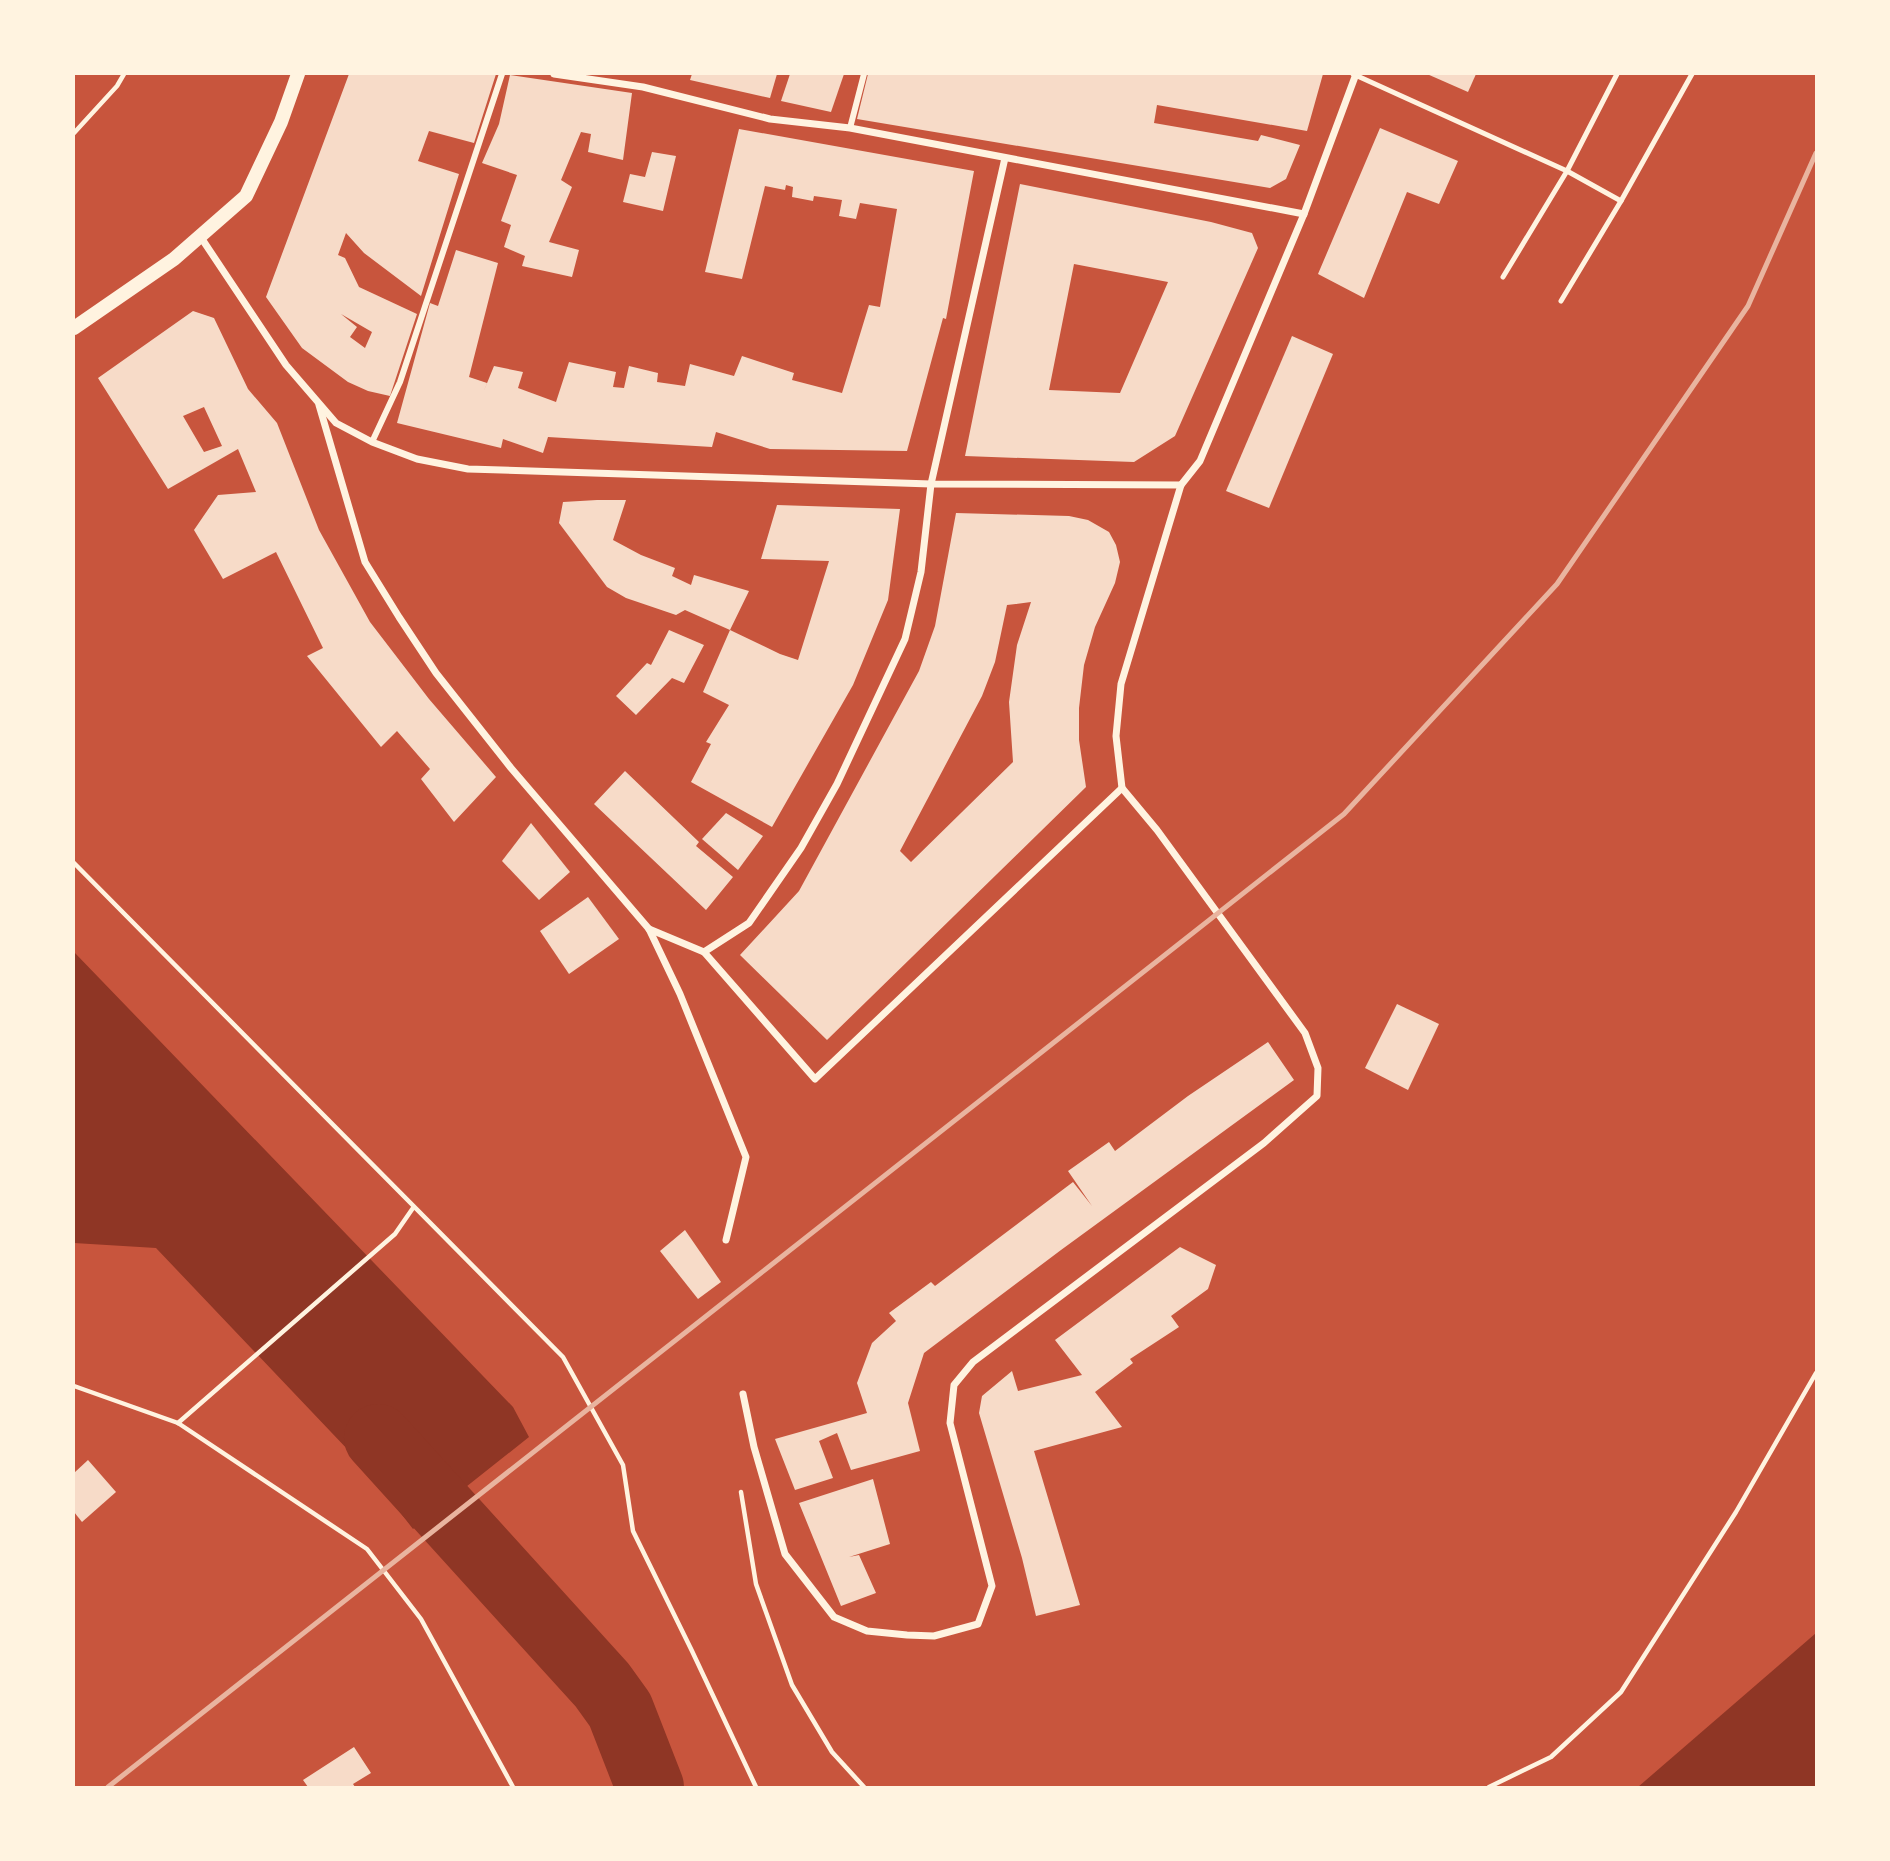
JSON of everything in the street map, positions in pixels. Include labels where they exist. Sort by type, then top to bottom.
[{"type":"main road","points":[[74,328],[174,259],[246,197],[281,122],[298,74]]},
{"type":"street","points":[[372,442],[400,382],[502,74]]},
{"type":"street","points":[[554,74],[643,87],[770,118],[850,128],[1304,214]]},
{"type":"street","points":[[850,128],[864,74]]},
{"type":"street","points":[[743,1394],[754,1447],[785,1554],[834,1617],[867,1631],[907,1635],[934,1636],[978,1624],[992,1586],[950,1423],[954,1385],[973,1362],[1264,1143],[1317,1096],[1318,1068],[1305,1033],[1157,830],[1122,788],[1116,736],[1121,684],[1181,485],[1200,461],[1304,214],[1355,74]]},
{"type":"street","points":[[704,952],[749,923],[801,848],[837,784],[905,639],[921,572],[931,484],[1005,158]]},
{"type":"street","points":[[200,236],[286,365],[336,423],[372,442],[417,459],[468,469],[931,484],[1181,485]]},
{"type":"street","points":[[317,401],[365,562],[399,617],[436,673],[511,768],[649,929],[680,994],[746,1157],[726,1240]]},
{"type":"street","points":[[649,929],[704,952],[815,1079],[1122,788]]},
{"type":"lane","points":[[1355,74],[1567,171],[1622,201]]},
{"type":"lane","points":[[1503,277],[1567,171],[1617,74]]},
{"type":"lane","points":[[1561,301],[1622,201],[1692,74]]},
{"type":"path","points":[[74,133],[117,86],[124,74]]},
{"type":"path","points":[[74,863],[412,1208],[563,1357],[623,1465],[633,1531],[755,1787]]},
{"type":"path","points":[[178,1423],[395,1234],[412,1208]]},
{"type":"path","points":[[1489,1787],[1550,1756],[1621,1692],[1736,1512],[1816,1373]]},
{"type":"path","points":[[74,1386],[178,1423],[366,1549],[421,1619],[513,1787]]},
{"type":"path","points":[[739,1482],[756,1584],[792,1685],[832,1752],[863,1787]]},
{"type":"shaded area","points":[[74,952],[513,1407],[529,1437],[413,1529],[369,1472],[156,1248],[74,1243]]},
{"type":"shaded area","points":[[1816,1633],[1816,1787],[1638,1787]]},
{"type":"building","points":[[349,74],[496,74],[474,143],[429,131],[418,161],[459,174],[421,296],[364,253],[346,233],[338,255],[345,258],[359,287],[417,314],[390,396],[368,391],[348,382],[302,348],[266,297]],"holes":[[[341,314],[372,332],[365,348],[350,337],[357,327]]]},
{"type":"building","points":[[692,74],[777,74],[770,98],[690,80]]},
{"type":"building","points":[[790,74],[844,74],[831,112],[781,101]]},
{"type":"building","points":[[868,74],[1323,74],[1307,131],[1157,105],[1154,123],[1258,141],[1261,135],[1300,145],[1286,179],[1270,188],[857,119]]},
{"type":"building","points":[[1427,74],[1476,74],[1468,92]]},
{"type":"building","points":[[510,75],[632,93],[623,160],[588,152],[591,134],[581,132],[561,180],[572,187],[549,242],[579,250],[572,277],[522,266],[525,256],[504,247],[511,225],[501,221],[517,175],[482,163],[499,124]]},
{"type":"building","points":[[1380,128],[1458,161],[1439,204],[1407,192],[1364,298],[1318,274]]},
{"type":"building","points":[[739,129],[974,171],[946,319],[943,318],[907,451],[770,449],[716,432],[712,447],[548,437],[543,453],[503,439],[501,448],[397,423],[430,303],[438,306],[456,250],[498,263],[469,377],[487,383],[483,393],[494,366],[523,372],[518,388],[556,402],[569,362],[616,372],[613,387],[624,388],[629,366],[658,373],[657,382],[685,386],[690,364],[734,376],[742,356],[794,373],[792,380],[842,393],[869,305],[880,307],[897,209],[860,203],[856,219],[839,216],[842,200],[814,196],[813,201],[792,197],[793,187],[786,185],[785,190],[765,186],[742,279],[705,272]]},
{"type":"building","points":[[652,152],[676,156],[663,211],[623,202],[630,174],[645,177]]},
{"type":"building","points":[[1020,184],[1211,222],[1252,233],[1258,248],[1175,436],[1134,462],[965,456]],"holes":[[[1074,264],[1168,282],[1120,393],[1049,390]]]},
{"type":"building","points":[[193,311],[214,318],[248,389],[277,423],[319,530],[370,622],[429,699],[496,777],[454,822],[421,779],[430,769],[397,731],[381,747],[307,656],[323,648],[276,552],[223,579],[194,530],[218,495],[256,492],[238,449],[168,489],[98,378]],"holes":[[[204,407],[222,446],[204,452],[183,416]]]},
{"type":"building","points":[[1292,336],[1333,354],[1269,508],[1226,491]]},
{"type":"building","points":[[626,500],[613,540],[641,555],[675,568],[672,576],[691,585],[694,575],[749,591],[730,630],[685,610],[676,615],[626,598],[607,587],[559,523],[563,502]]},
{"type":"building","points":[[777,505],[900,509],[888,600],[853,685],[772,827],[691,782],[711,744],[706,742],[729,705],[703,692],[730,630],[798,660],[829,561],[761,559]]},
{"type":"building","points":[[956,513],[1069,516],[1088,520],[1109,532],[1116,545],[1120,562],[1115,583],[1095,627],[1084,665],[1079,708],[1079,740],[1086,787],[827,1040],[740,955],[799,891],[919,671],[935,626]],"holes":[[[1031,602],[1017,645],[1009,702],[1013,762],[911,862],[900,851],[982,696],[995,662],[1007,605]]]},
{"type":"building","points":[[669,630],[704,645],[684,683],[672,678],[636,715],[616,696],[647,663],[651,665]]},
{"type":"building","points":[[625,771],[699,842],[696,846],[733,877],[706,910],[594,804]]},
{"type":"building","points":[[726,813],[763,836],[738,870],[702,839]]},
{"type":"building","points":[[531,823],[570,872],[539,900],[502,861]]},
{"type":"building","points":[[588,897],[619,939],[569,974],[540,931]]},
{"type":"building","points":[[1397,1004],[1439,1024],[1408,1090],[1365,1068]]},
{"type":"building","points":[[1268,1042],[1294,1080],[924,1353],[908,1403],[920,1451],[851,1470],[837,1433],[819,1441],[833,1478],[795,1490],[775,1439],[867,1413],[857,1383],[872,1343],[896,1321],[889,1313],[931,1282],[935,1286],[1073,1182],[1092,1206],[1068,1171],[1109,1142],[1115,1151],[1188,1096]]},
{"type":"building","points":[[685,1230],[721,1282],[698,1299],[660,1251]]},
{"type":"building","points":[[1180,1247],[1216,1265],[1208,1289],[1171,1316],[1179,1327],[1130,1359],[1133,1363],[1095,1392],[1122,1427],[1034,1451],[1080,1605],[1036,1616],[1022,1558],[979,1413],[982,1396],[1012,1371],[1018,1391],[1082,1375],[1055,1340]]},
{"type":"building","points":[[88,1460],[116,1492],[82,1522],[74,1512],[74,1473]]},
{"type":"building","points":[[873,1479],[890,1544],[849,1557],[859,1555],[876,1593],[841,1606],[799,1503]]},
{"type":"building","points":[[354,1747],[371,1773],[353,1784],[355,1787],[308,1787],[303,1780]]},
{"type":"waterway","points":[[378,1438],[602,1685],[620,1710],[650,1787]]},
{"type":"railway","points":[[108,1787],[1344,814],[1557,584],[1748,306],[1816,153]]}]
